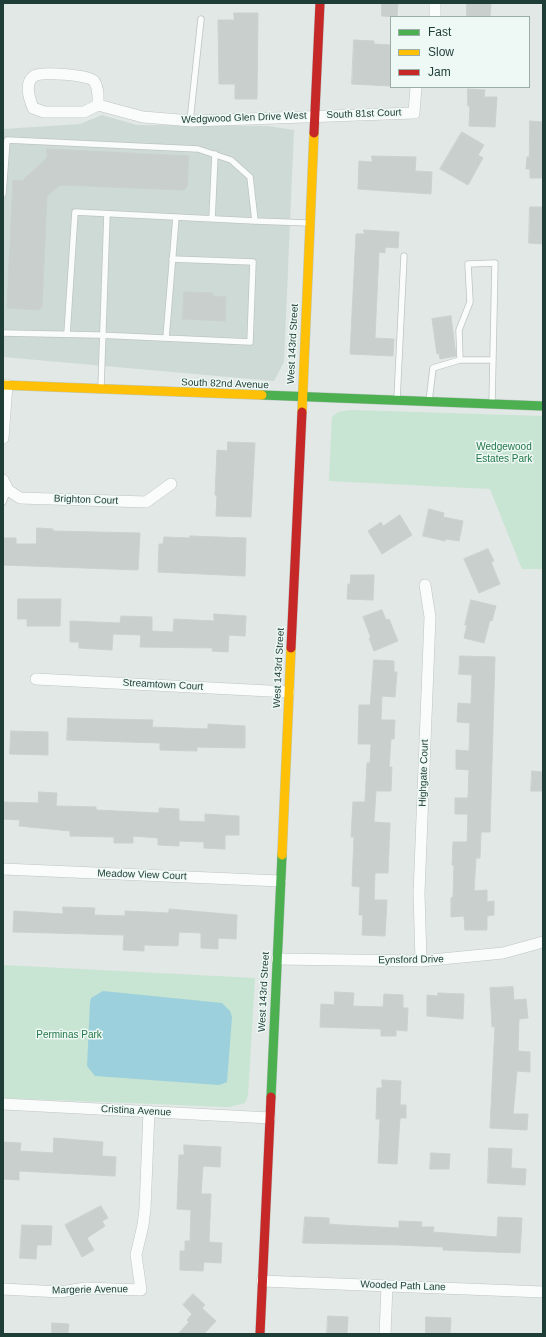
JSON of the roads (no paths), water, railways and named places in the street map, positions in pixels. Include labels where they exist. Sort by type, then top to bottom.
[{"type":"main road","name":"West 143rd Street","points":[[260,1334],[320,3]]},
{"type":"main road","name":"South 82nd Avenue","points":[[5,385],[302,398],[543,406]]},
{"type":"street","points":[[435,16],[436,3]]},
{"type":"street","points":[[44,74],[88,77],[94,82],[99,93],[98,105],[84,112],[44,112],[33,108],[28,94],[29,83],[34,76],[44,74]]},
{"type":"street","name":"South 81st Court","points":[[315,115],[414,113],[416,88]]},
{"type":"street","name":"Wedgwood Glen Drive West","points":[[98,105],[143,118],[190,121],[315,115]]},
{"type":"street","points":[[3,438],[5,385]]},
{"type":"street","name":"Brighton Court","points":[[6,485],[14,495],[27,499],[146,502],[171,484]]},
{"type":"street","name":"Highgate Court","points":[[421,961],[419,893],[430,617],[425,584]]},
{"type":"street","name":"Streamtown Court","points":[[36,679],[289,692]]},
{"type":"street","name":"Meadow View Court","points":[[3,869],[280,881]]},
{"type":"street","name":"Eynsford Drive","points":[[277,959],[421,961],[503,953],[543,942]]},
{"type":"street","name":"Cristina Avenue","points":[[3,1104],[270,1118]]},
{"type":"street","name":"Margerie Avenue","points":[[3,1289],[60,1292],[86,1288],[141,1290],[136,1254],[144,1225],[149,1111]]},
{"type":"street","name":"Wooded Path Lane","points":[[262,1282],[543,1292]]},
{"type":"street","points":[[385,1334],[387,1286]]},
{"type":"lane","points":[[190,121],[201,19]]},
{"type":"lane","points":[[3,194],[7,140],[198,149],[231,160],[250,177],[255,221]]},
{"type":"lane","points":[[212,219],[215,154]]},
{"type":"lane","points":[[67,334],[75,212],[310,223]]},
{"type":"lane","points":[[100,389],[107,214]]},
{"type":"lane","points":[[166,338],[176,217]]},
{"type":"lane","points":[[397,401],[404,256]]},
{"type":"lane","points":[[3,333],[103,335],[250,342],[253,262],[172,259]]},
{"type":"lane","points":[[460,360],[459,330],[470,302],[468,264],[495,263],[492,404]]},
{"type":"lane","points":[[429,402],[433,368],[460,360],[493,360]]},
{"type":"lane","points":[[3,502],[6,485]]},
{"type":"water","points":[[103,991],[222,1003],[230,1011],[232,1017],[227,1082],[219,1085],[95,1076],[87,1066],[90,1003],[91,998]]},
{"type":"park label","name":"Wedgewood Estates Park","points":[[504,452]]},
{"type":"park label","name":"Perminas Park","points":[[69,1035]]}]
